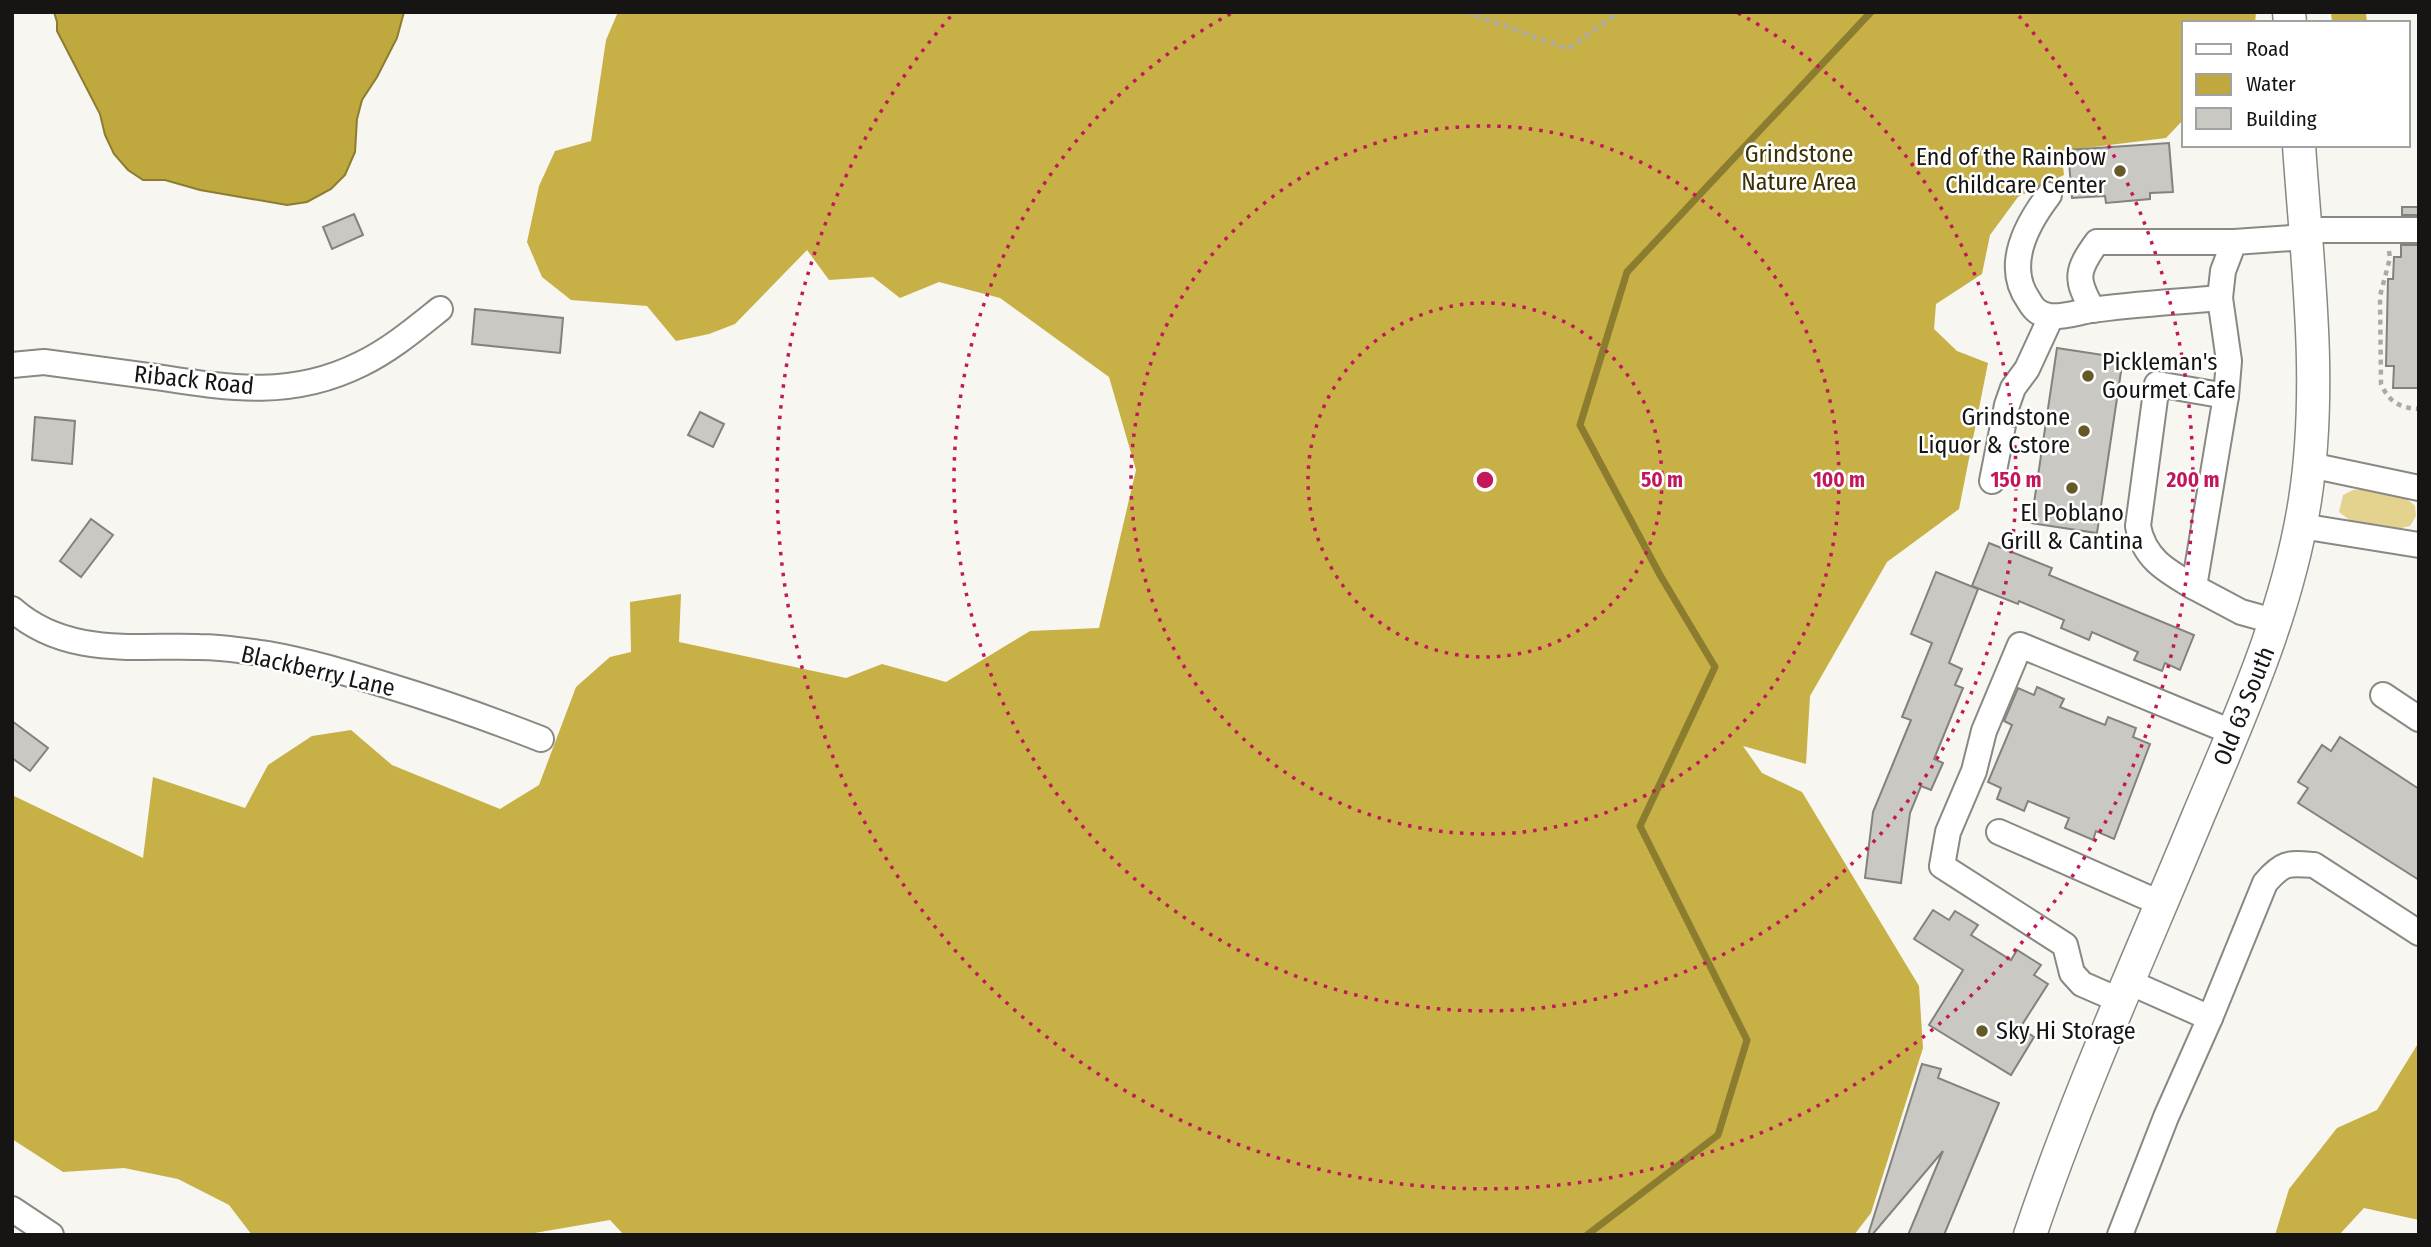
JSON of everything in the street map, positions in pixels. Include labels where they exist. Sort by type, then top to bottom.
[{"type":"main road","name":"Old 63 South","points":[[2030,1235],[2056,1158],[2234,733],[2277,622],[2301,526],[2310,465],[2315,377],[2299,147]]},
{"type":"street","points":[[2049,195],[2035,213],[2025,234],[2016,265],[2020,289],[2035,311],[2051,317],[2093,310],[2220,298]]},
{"type":"street","points":[[2093,310],[2078,280],[2083,261],[2097,242],[2234,242],[2305,233],[2419,230]]},
{"type":"street","points":[[2194,587],[2230,361],[2220,298],[2222,271],[2234,242]]},
{"type":"street","name":"Riback Road","points":[[12,365],[44,362],[237,389],[278,388],[319,380],[359,365],[397,343],[440,309]]},
{"type":"street","points":[[1992,481],[2007,405],[2013,388],[2028,369],[2051,317]]},
{"type":"street","points":[[2225,396],[2157,384],[2138,526],[2141,541],[2151,557],[2194,587],[2241,612],[2277,622]]},
{"type":"street","points":[[2310,465],[2419,488]]},
{"type":"street","points":[[2301,526],[2419,545]]},
{"type":"street","name":"Blackberry Lane","points":[[12,609],[50,634],[110,648],[201,647],[268,654],[334,669],[477,713],[541,739]]},
{"type":"street","points":[[2210,1018],[2124,992],[2081,984],[2072,973],[2065,945],[1942,866],[1948,832],[1974,771],[1989,718],[2020,645],[2234,733]]},
{"type":"street","points":[[2383,695],[2419,719]]},
{"type":"street","points":[[2000,832],[2162,904]]},
{"type":"street","points":[[2120,1235],[2265,883],[2278,868],[2293,863],[2314,864],[2419,933]]},
{"type":"street","points":[[12,1209],[41,1232]]},
{"type":"path","points":[[1466,12],[1568,49],[1619,12]]},
{"type":"path","points":[[2387,230],[2390,258],[2380,296],[2381,384],[2393,402],[2419,409]]},
{"type":"shaded area","points":[[2353,490],[2377,491],[2403,498],[2415,506],[2416,516],[2410,526],[2397,529],[2352,522],[2339,512],[2343,495]]},
{"type":"green space","name":"Grindstone Nature Area","points":[[618,12],[2256,12],[2255,21],[2182,21],[2182,121],[2166,138],[2061,151],[2064,175],[2018,197],[1990,235],[1982,274],[1936,304],[1934,329],[1957,351],[1988,363],[1959,509],[1887,562],[1810,696],[1806,764],[1743,746],[1762,773],[1802,792],[1919,986],[1923,1048],[1871,1213],[1854,1235],[624,1235],[610,1220],[523,1235],[252,1235],[229,1205],[178,1179],[124,1168],[63,1172],[12,1139],[12,795],[143,858],[153,777],[245,808],[268,765],[312,736],[351,730],[392,765],[500,809],[539,785],[576,687],[610,657],[631,652],[630,602],[681,594],[679,642],[846,678],[882,664],[946,682],[1030,631],[1099,628],[1136,470],[1109,377],[1000,298],[939,282],[900,298],[873,277],[829,280],[807,250],[735,324],[709,334],[676,341],[647,306],[571,300],[542,277],[527,242],[539,186],[555,151],[591,141],[606,40]]},
{"type":"green space","points":[[2331,12],[2366,12],[2367,21],[2332,21]]},
{"type":"green space","points":[[2419,1042],[2419,1220],[2364,1208],[2339,1235],[2275,1235],[2289,1189],[2337,1128],[2377,1110]]},
{"type":"water","points":[[54,12],[404,12],[397,38],[362,100],[357,119],[355,152],[345,175],[331,189],[307,202],[287,205],[200,190],[165,180],[143,180],[128,170],[114,154],[105,135],[100,114],[57,31]]},
{"type":"building","name":"End of the Rainbow Childcare Center","points":[[2169,143],[2173,192],[2150,193],[2150,199],[2106,203],[2105,196],[2072,198],[2068,150]]},
{"type":"building","points":[[2402,207],[2419,207],[2419,215],[2402,215]]},
{"type":"building","points":[[354,214],[363,235],[332,249],[323,227]]},
{"type":"building","points":[[2401,245],[2419,245],[2419,388],[2393,388],[2394,366],[2386,366],[2388,279],[2393,279],[2394,257],[2401,257]]},
{"type":"building","points":[[475,309],[563,318],[560,353],[472,344]]},
{"type":"building","points":[[2057,348],[2123,358],[2097,533],[2031,523]]},
{"type":"building","points":[[700,412],[724,424],[713,447],[688,435]]},
{"type":"building","points":[[35,417],[75,421],[72,464],[32,460]]},
{"type":"building","points":[[91,519],[113,535],[81,577],[60,561]]},
{"type":"building","points":[[1989,543],[2052,568],[2049,575],[2194,635],[2180,670],[2165,663],[2162,671],[2134,660],[2138,652],[2092,632],[2089,640],[2061,628],[2064,620],[2019,601],[2018,604],[1972,586]]},
{"type":"building","points":[[1936,572],[1978,589],[1949,663],[1962,669],[1955,685],[1963,688],[1934,759],[1943,763],[1931,790],[1921,786],[1910,813],[1901,883],[1865,878],[1873,812],[1911,720],[1902,717],[1932,643],[1911,634]]},
{"type":"building","points":[[2037,687],[2064,699],[2060,707],[2105,725],[2108,717],[2136,728],[2133,737],[2150,744],[2114,839],[2096,831],[2093,840],[2065,828],[2069,818],[2028,801],[2024,811],[1997,799],[2001,788],[1988,782],[2012,725],[2004,721],[2018,688],[2034,695]]},
{"type":"building","points":[[12,721],[48,748],[30,771],[12,758]]},
{"type":"building","points":[[2340,737],[2419,789],[2419,880],[2298,803],[2308,788],[2298,782],[2322,745],[2331,751]]},
{"type":"building","points":[[1933,910],[1949,920],[1955,911],[1978,925],[1971,935],[2011,960],[2017,950],[2041,965],[2034,975],[2048,984],[2020,1028],[2034,1037],[2011,1075],[1929,1025],[1963,970],[1914,939]]},
{"type":"building","points":[[1922,1064],[1941,1069],[1938,1078],[1999,1103],[1944,1235],[1908,1235],[1943,1151],[1872,1235],[1868,1235]]},
{"type":"waterway","points":[[1587,1235],[1718,1135],[1747,1040],[1640,826],[1715,667],[1660,575],[1580,425],[1627,272],[1871,12]]},
{"type":"place","name":"End of the Rainbow Childcare Center","points":[[2120,171]]},
{"type":"place","name":"Pickleman's Gourmet Cafe","points":[[2088,376]]},
{"type":"place","name":"Grindstone Liquor & Cstore","points":[[2084,431]]},
{"type":"place","name":"El Poblano Grill & Cantina","points":[[2072,488]]},
{"type":"place","name":"Sky Hi Storage","points":[[1982,1031]]}]
